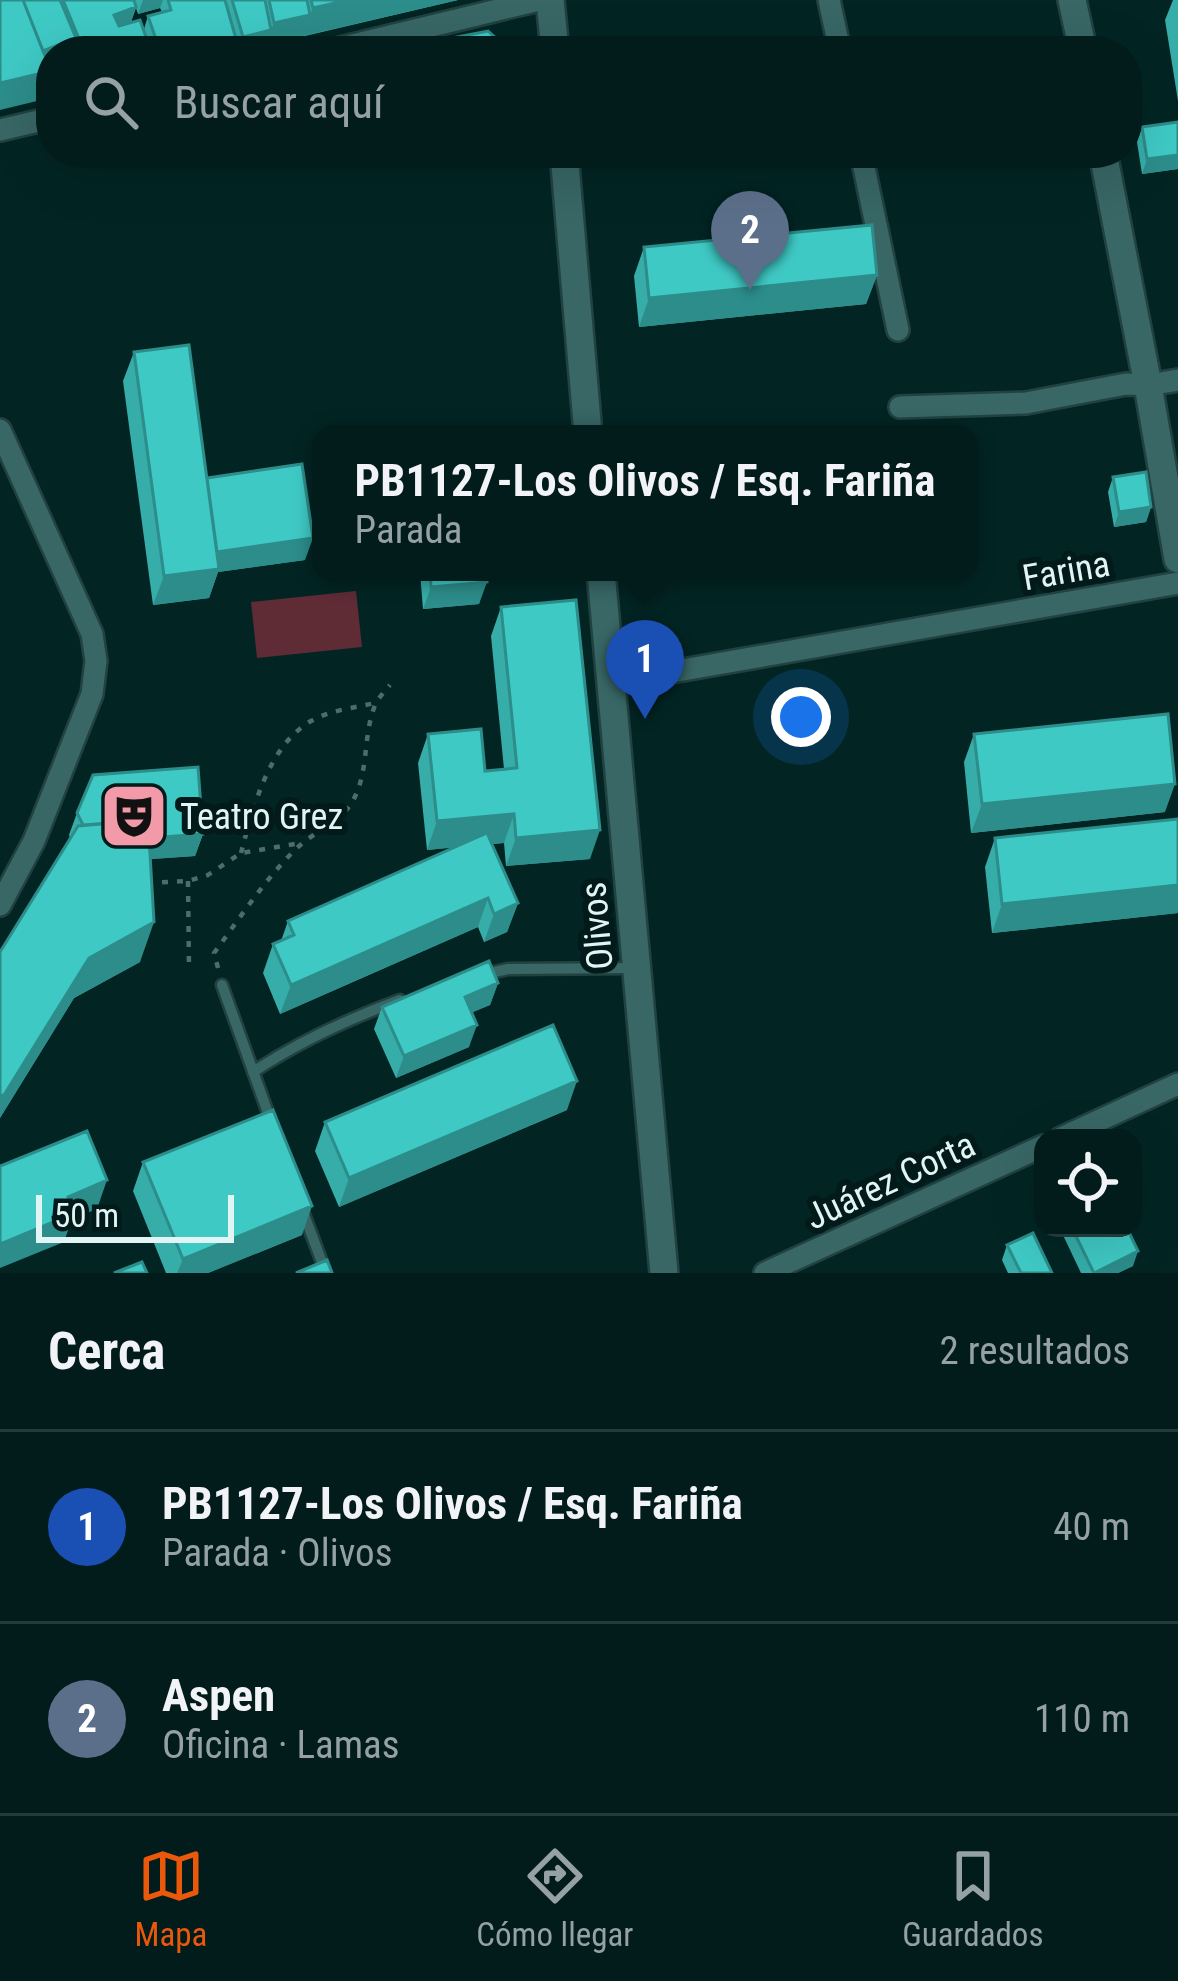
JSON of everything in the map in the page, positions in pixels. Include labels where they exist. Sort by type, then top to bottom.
[{"type":"street","points":[[390,36],[539,0]]},
{"type":"street","points":[[550,0],[554,36]]},
{"type":"street","points":[[829,0],[837,36]]},
{"type":"street","points":[[1072,0],[1080,36]]},
{"type":"street","points":[[0,130],[36,122]]},
{"type":"street","points":[[565,168],[587,425]]},
{"type":"street","points":[[864,168],[898,330]]},
{"type":"street","points":[[1106,168],[1178,559]]},
{"type":"street","points":[[900,407],[1026,404],[1126,384],[1178,380]]},
{"type":"street","points":[[0,430],[92,634],[96,661],[92,694],[51,799],[0,905]]},
{"type":"street","name":"Olivos","points":[[602,581],[664,1273]]},
{"type":"street","name":"Farina","points":[[611,679],[1178,584]]},
{"type":"street","points":[[1080,1129],[1178,1084]]},
{"type":"street","name":"Juárez Corta","points":[[765,1273],[1034,1150]]},
{"type":"lane","points":[[474,976],[508,969],[635,968]]},
{"type":"lane","points":[[222,986],[278,1142]]},
{"type":"lane","points":[[254,1072],[342,1021],[405,998]]},
{"type":"lane","points":[[301,1204],[326,1273]]},
{"type":"path","points":[[143,883],[188,881],[208,875],[241,854],[315,836],[348,807],[362,777],[375,703],[390,685]]},
{"type":"path","points":[[241,854],[256,796],[290,736],[314,719],[375,703]]},
{"type":"path","points":[[214,953],[301,843]]},
{"type":"path","points":[[188,881],[189,969]]},
{"type":"shaded area","points":[[356,591],[362,647],[257,658],[251,602]]},
{"type":"building","points":[[0,0],[23,0],[37,36],[36,75],[0,83]]},
{"type":"building","points":[[23,0],[60,0],[75,36],[37,36]]},
{"type":"building","points":[[63,0],[134,0],[136,7],[114,15],[119,26],[140,20],[146,36],[78,36]]},
{"type":"building","points":[[168,0],[225,0],[235,36],[155,36],[148,16],[171,10]]},
{"type":"building","points":[[232,0],[265,0],[271,30],[243,36]]},
{"type":"building","points":[[269,0],[307,0],[310,15],[274,23]]},
{"type":"building","points":[[311,0],[348,0],[313,8]]},
{"type":"building","points":[[1178,122],[1178,155],[1147,159],[1142,127]]},
{"type":"building","points":[[872,225],[877,275],[649,298],[644,247]]},
{"type":"building","points":[[189,345],[219,569],[164,576],[134,352]]},
{"type":"building","points":[[302,464],[312,538],[217,552],[207,478]]},
{"type":"building","points":[[1146,472],[1151,507],[1119,512],[1113,477]]},
{"type":"building","points":[[431,581],[487,582],[431,587]]},
{"type":"building","points":[[576,600],[600,830],[516,838],[514,814],[437,821],[428,734],[481,729],[485,771],[517,768],[501,607]]},
{"type":"building","points":[[1168,714],[1175,784],[982,804],[974,734]]},
{"type":"building","points":[[198,767],[203,834],[149,838],[148,820],[83,825],[77,813],[93,775]]},
{"type":"building","points":[[1178,819],[1178,885],[1002,904],[995,838]]},
{"type":"building","points":[[148,820],[154,922],[89,958],[0,1096],[0,952],[78,826]]},
{"type":"building","points":[[487,833],[518,903],[494,914],[488,898],[291,985],[273,944],[294,935],[288,921]]},
{"type":"building","points":[[489,961],[498,983],[465,997],[477,1025],[404,1056],[382,1007]]},
{"type":"building","points":[[553,1025],[577,1081],[349,1178],[325,1122]]},
{"type":"building","points":[[273,1110],[312,1206],[183,1259],[143,1162]]},
{"type":"building","points":[[87,1131],[107,1180],[68,1197],[75,1213],[0,1244],[0,1166]]},
{"type":"building","points":[[1033,1233],[1052,1273],[1021,1273],[1007,1245]]},
{"type":"building","points":[[1076,1237],[1131,1237],[1138,1251],[1094,1273]]},
{"type":"building","points":[[327,1260],[332,1273],[296,1273]]},
{"type":"building","points":[[142,1262],[147,1273],[114,1273]]},
{"type":"place","name":"Aspen","points":[[750,290]]},
{"type":"place","name":"PB1127-Los Olivos / Esq. Fariña","points":[[645,719]]},
{"type":"place","name":"Teatro Grez","points":[[134,816]]}]
